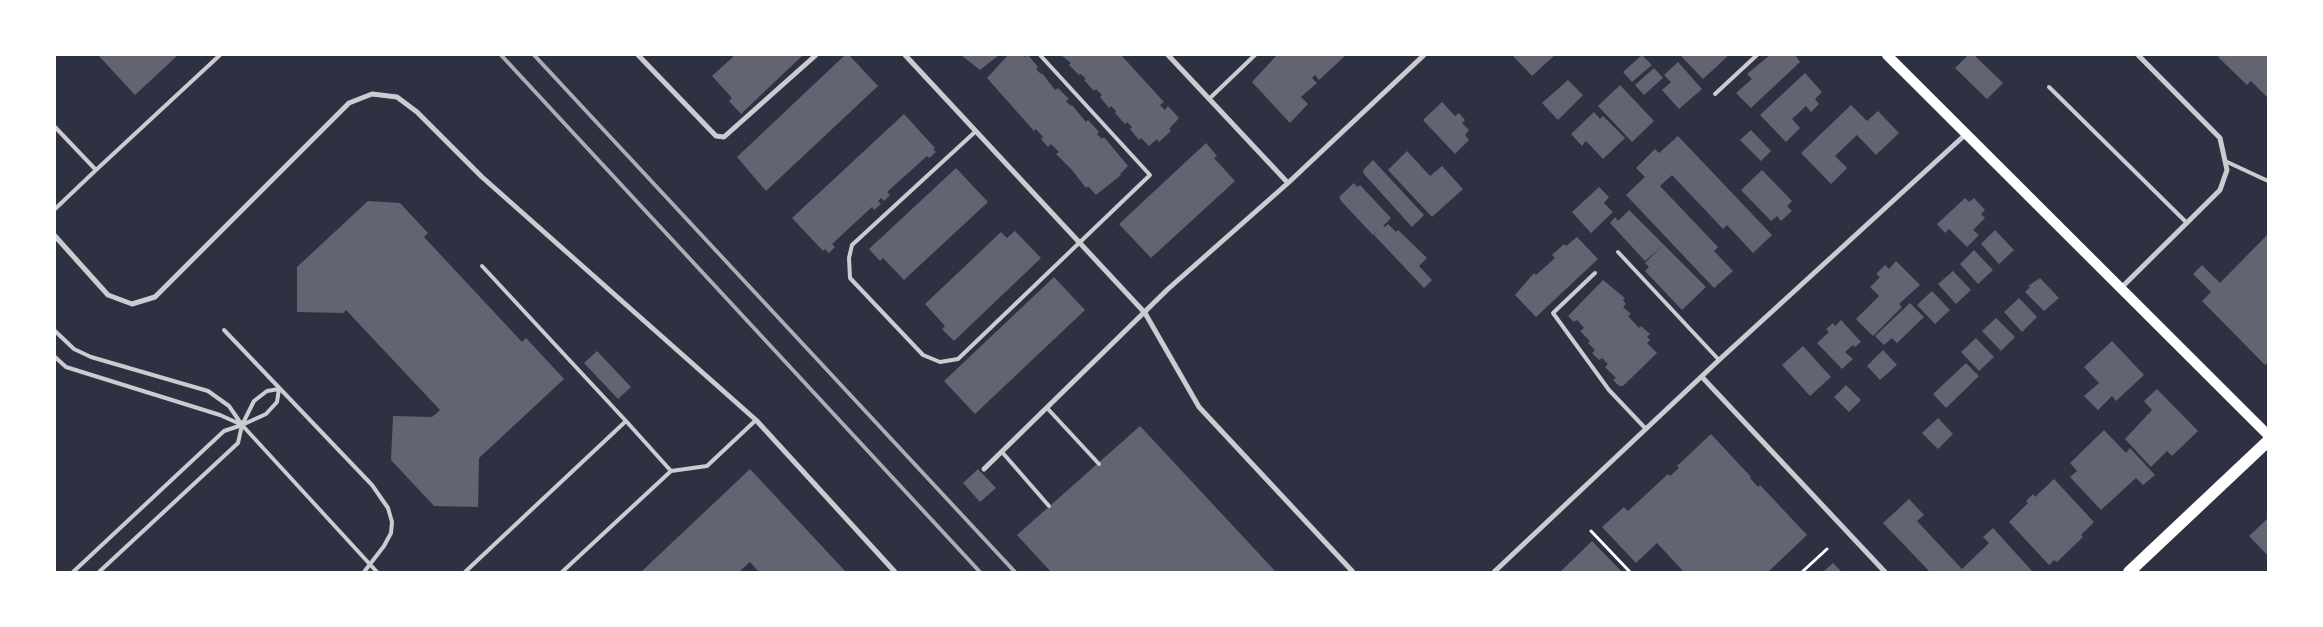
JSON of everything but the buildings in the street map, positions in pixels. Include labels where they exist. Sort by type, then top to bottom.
[{"type":"main road","points":[[1887,55],[2268,435]]},
{"type":"main road","points":[[2129,572],[2268,441]]},
{"type":"street","points":[[638,55],[716,136],[724,138],[816,55]]},
{"type":"street","points":[[905,55],[1145,313],[1199,407],[1353,572]]},
{"type":"street","points":[[1168,55],[1288,183]]},
{"type":"street","points":[[984,469],[1048,409],[1168,289],[1288,183],[1424,55]]},
{"type":"street","points":[[2121,288],[2220,190],[2227,170],[2220,138],[2138,55]]},
{"type":"street","points":[[55,236],[108,295],[132,304],[155,297],[349,103],[372,94],[397,97],[417,112],[482,177],[756,420],[895,572]]},
{"type":"street","points":[[1494,572],[1719,360],[1966,134]]},
{"type":"street","points":[[1702,377],[1885,572]]},
{"type":"lane","points":[[55,209],[220,55]]},
{"type":"lane","points":[[976,131],[852,245],[849,258],[850,278],[923,354],[940,362],[958,359],[1150,176],[1040,55]]},
{"type":"lane","points":[[1209,99],[1255,55]]},
{"type":"lane","points":[[1715,94],[1757,55]]},
{"type":"lane","points":[[2049,87],[2187,223]]},
{"type":"lane","points":[[55,127],[96,170]]},
{"type":"lane","points":[[2225,160],[2268,181]]},
{"type":"lane","points":[[1618,252],[1719,360]]},
{"type":"lane","points":[[482,266],[671,471]]},
{"type":"lane","points":[[1595,274],[1553,313],[1609,390],[1646,429]]},
{"type":"lane","points":[[224,330],[372,485],[388,508],[392,522],[391,533],[371,565],[364,572]]},
{"type":"lane","points":[[55,331],[74,349],[91,357],[208,391],[229,406],[242,425],[377,572]]},
{"type":"lane","points":[[55,357],[66,367],[220,415],[242,425]]},
{"type":"lane","points":[[74,572],[224,431],[260,418],[272,409],[278,402],[279,389]]},
{"type":"lane","points":[[99,572],[238,443],[242,425],[254,402],[267,391],[279,389]]},
{"type":"lane","points":[[1048,409],[1099,464]]},
{"type":"lane","points":[[562,572],[671,471],[707,466],[756,420]]},
{"type":"lane","points":[[465,572],[626,421]]},
{"type":"lane","points":[[1002,452],[1049,506]]},
{"type":"path","points":[[1591,531],[1630,572]]},
{"type":"path","points":[[1802,572],[1827,549]]},
{"type":"railway","points":[[501,55],[980,572]]},
{"type":"railway","points":[[534,55],[1015,572]]}]
